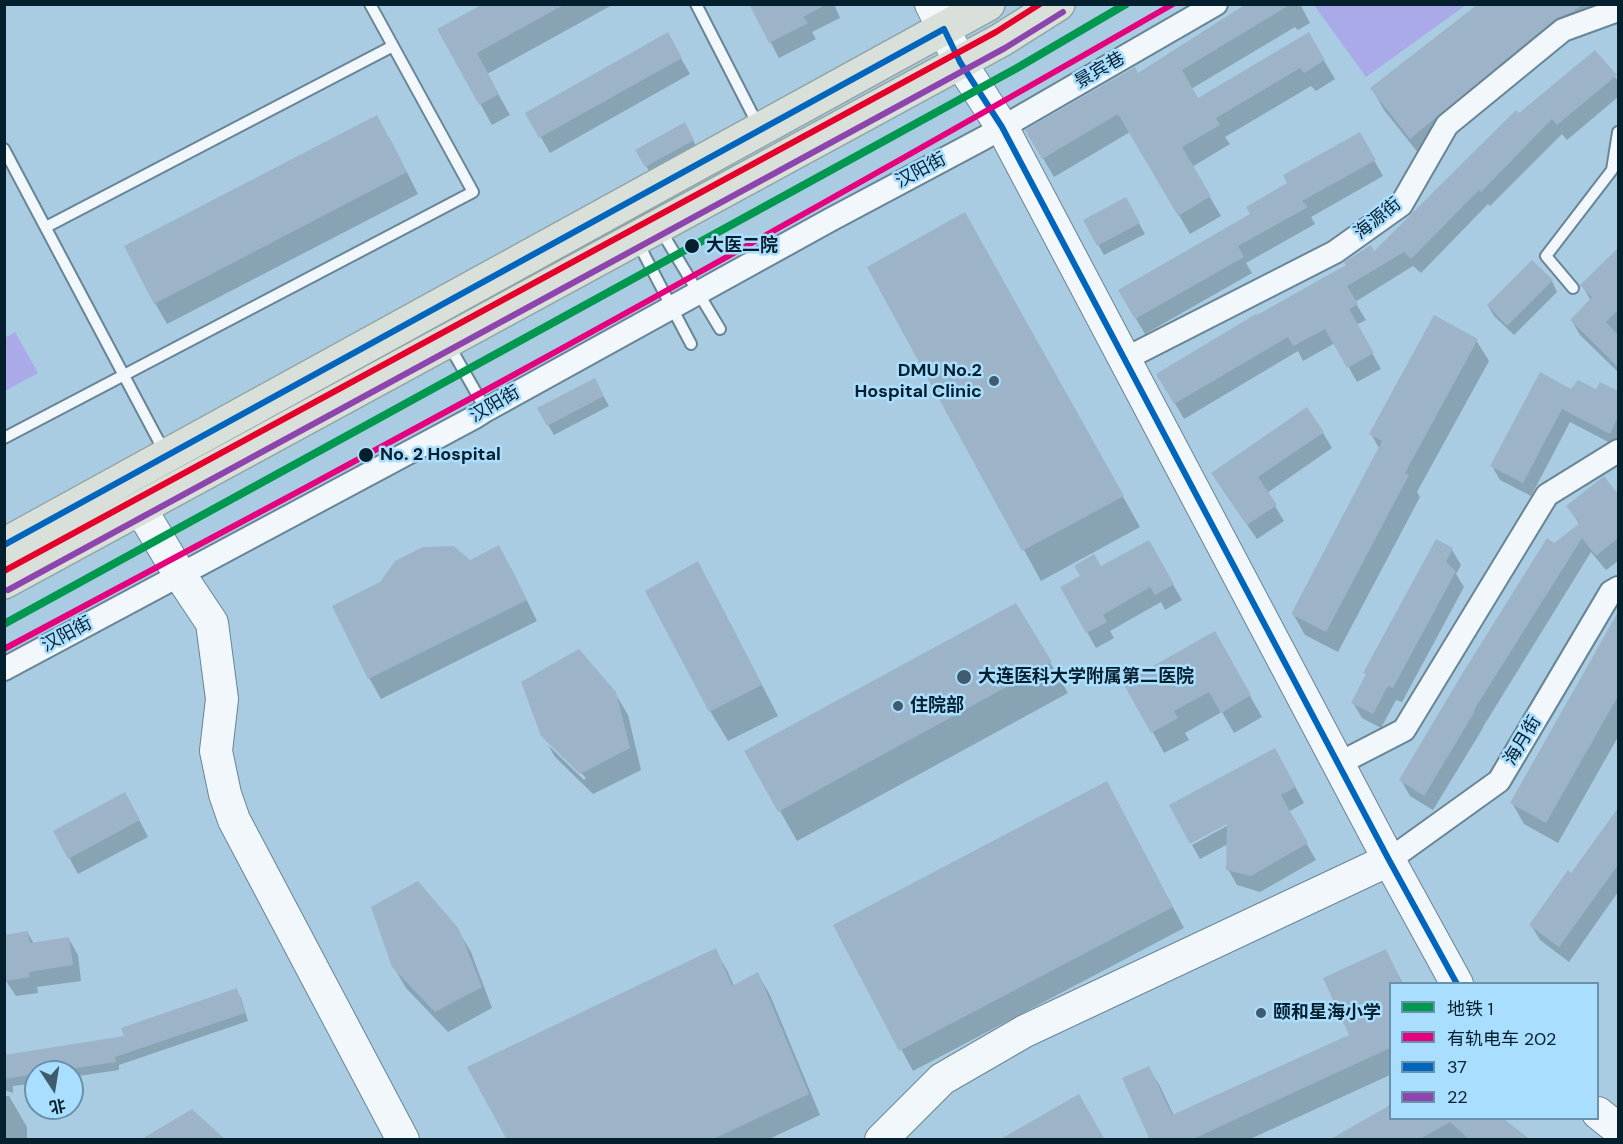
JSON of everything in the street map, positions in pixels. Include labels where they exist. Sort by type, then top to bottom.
[{"type":"highway","points":[[4,545],[761,130],[935,24],[988,4]]},
{"type":"highway","points":[[4,582],[1001,40],[1058,4]]},
{"type":"street","points":[[910,4],[935,24],[960,62],[993,132],[1125,360],[1455,982]]},
{"type":"street","name":"景宾巷","points":[[993,132],[1216,4]]},
{"type":"street","name":"海源街","points":[[1125,360],[1335,252],[1401,205],[1447,125],[1563,30],[1618,10]]},
{"type":"street","name":"汉阳街","points":[[4,669],[475,417],[993,132]]},
{"type":"street","points":[[1338,764],[1404,730],[1547,495],[1618,452]]},
{"type":"street","points":[[140,508],[212,623],[222,699],[216,751],[225,794],[234,820],[404,1140]]},
{"type":"street","name":"海月街","points":[[1389,860],[1499,781],[1611,592],[1618,588]]},
{"type":"street","points":[[881,1140],[942,1079],[1025,1031],[1389,860]]},
{"type":"street","points":[[1599,1114],[1618,1129]]},
{"type":"lane","points":[[4,438],[473,192],[370,4]]},
{"type":"lane","points":[[696,4],[761,130]]},
{"type":"lane","points":[[46,227],[393,46]]},
{"type":"lane","points":[[1573,288],[1546,256],[1612,170],[1618,132]]},
{"type":"lane","points":[[4,149],[167,456]]},
{"type":"lane","points":[[647,232],[699,293],[720,329]]},
{"type":"lane","points":[[647,232],[672,307],[691,344]]},
{"type":"lane","points":[[447,342],[486,410]]},
{"type":"shaded area","points":[[1314,5],[1466,5],[1366,77]]},
{"type":"shaded area","points":[[15,332],[38,373],[5,391],[5,338]]},
{"type":"building","points":[[483,4],[565,4],[477,53],[499,94],[479,105],[437,29]]},
{"type":"building","points":[[749,4],[827,4],[803,17],[808,23],[769,43]]},
{"type":"building","points":[[1246,4],[1291,4],[1182,70],[1198,98],[1309,32],[1325,60],[1304,73],[1300,68],[1216,118],[1220,125],[1182,147],[1211,196],[1178,216],[1118,114],[1042,159],[1025,130],[1135,67],[1138,73]]},
{"type":"building","points":[[1478,4],[1583,4],[1554,20],[1410,139],[1370,88]]},
{"type":"building","points":[[668,32],[682,58],[539,138],[525,113]]},
{"type":"building","points":[[1595,50],[1617,75],[1557,125],[1552,119],[1411,259],[1404,252],[1347,286],[1358,304],[1349,309],[1374,353],[1347,368],[1325,329],[1293,346],[1288,337],[1174,404],[1156,374],[1256,314],[1346,265],[1344,262],[1371,245],[1374,251],[1516,110],[1519,113]]},
{"type":"building","points":[[377,115],[407,172],[154,304],[124,246]]},
{"type":"building","points":[[685,122],[694,140],[645,167],[635,150]]},
{"type":"building","points":[[1360,132],[1376,160],[1302,201],[1308,207],[1238,246],[1244,257],[1135,319],[1118,290],[1250,214],[1246,207],[1287,183],[1283,175]]},
{"type":"building","points":[[1126,197],[1140,223],[1097,246],[1083,220]]},
{"type":"building","name":"DMU No.2 Hospital Clinic","points":[[965,212],[1124,496],[1022,551],[867,267]]},
{"type":"building","points":[[1618,248],[1618,310],[1606,322],[1618,335],[1618,367],[1570,320],[1592,297],[1580,285]]},
{"type":"building","points":[[1532,260],[1553,280],[1507,326],[1487,305]]},
{"type":"building","points":[[1434,315],[1478,339],[1405,473],[1409,475],[1326,632],[1291,614],[1382,441],[1369,434]]},
{"type":"building","points":[[1540,372],[1571,389],[1578,380],[1596,389],[1600,382],[1618,391],[1618,417],[1610,434],[1562,409],[1523,483],[1490,466]]},
{"type":"building","points":[[595,378],[604,396],[547,426],[537,408]]},
{"type":"building","points":[[1307,407],[1324,432],[1258,477],[1277,505],[1247,525],[1211,473]]},
{"type":"building","points":[[1604,476],[1618,494],[1618,538],[1596,556],[1582,538],[1474,710],[1424,796],[1399,780],[1547,538],[1554,543],[1580,523],[1566,506]]},
{"type":"building","points":[[1436,539],[1453,548],[1446,562],[1456,571],[1393,688],[1388,686],[1373,714],[1351,703],[1366,674],[1363,673]]},
{"type":"building","points":[[1149,540],[1174,584],[1155,595],[1150,587],[1103,615],[1107,622],[1086,633],[1060,587],[1080,576],[1074,566],[1094,554],[1101,566]]},
{"type":"building","points":[[499,545],[527,600],[368,679],[332,606],[380,582],[395,561],[423,547],[454,546],[470,560]]},
{"type":"building","points":[[698,561],[762,685],[709,712],[645,591]]},
{"type":"building","name":"住院部","points":[[1016,603],[1052,662],[778,812],[744,751]]},
{"type":"building","points":[[1618,612],[1618,696],[1546,823],[1510,803]]},
{"type":"building","points":[[1215,631],[1251,695],[1221,713],[1209,692],[1174,711],[1178,718],[1151,733],[1123,683]]},
{"type":"building","points":[[579,649],[616,692],[630,748],[580,774],[541,736],[521,682]]},
{"type":"building","points":[[1275,748],[1296,787],[1281,795],[1308,843],[1251,876],[1226,870],[1227,824],[1190,844],[1169,805]]},
{"type":"building","points":[[1107,781],[1173,907],[899,1051],[833,925]]},
{"type":"building","points":[[125,792],[140,820],[68,859],[53,831]]},
{"type":"building","points":[[1618,808],[1618,865],[1559,947],[1529,925],[1568,870],[1571,873]]},
{"type":"building","points":[[418,881],[459,929],[482,987],[435,1012],[392,967],[371,907]]},
{"type":"building","points":[[28,931],[30,943],[69,937],[73,965],[29,972],[30,977],[4,981],[4,935]]},
{"type":"building","points":[[716,948],[732,986],[758,972],[809,1094],[711,1140],[507,1140],[467,1067]]},
{"type":"building","points":[[1386,949],[1401,982],[1389,982],[1389,1048],[1191,1140],[1150,1140],[1122,1078],[1149,1066],[1172,1115],[1349,1035],[1323,978]]},
{"type":"building","points":[[237,988],[245,1013],[115,1057],[116,1062],[84,1067],[84,1060],[24,1060],[24,1076],[4,1079],[4,1055],[124,1036],[121,1028]]},
{"type":"building","points":[[1079,1094],[1105,1140],[999,1140]]},
{"type":"building","points":[[1389,1106],[1389,1120],[1505,1120],[1531,1140],[1470,1140],[1450,1122],[1418,1140],[1329,1140]]},
{"type":"building","points":[[192,1109],[226,1140],[140,1140]]},
{"type":"metro line","name":"1","points":[[4,624],[1017,68],[1126,4]]},
{"type":"tram line","name":"202","points":[[4,649],[565,347],[1173,4]]},
{"type":"transit line","points":[[4,571],[996,32],[1040,4]]},
{"type":"transit line","name":"22","points":[[8,590],[1005,48],[1063,12]]},
{"type":"transit line","name":"37","points":[[4,545],[944,29],[960,62],[1002,127],[1389,860],[1456,982]]},
{"type":"place","name":"大医二院","points":[[692,246]]},
{"type":"place","name":"DMU No.2 Hospital Clinic","points":[[994,381]]},
{"type":"place","name":"No. 2 Hospital","points":[[366,455]]},
{"type":"place","name":"大连医科大学附属第二医院","points":[[964,677]]},
{"type":"place","name":"住院部","points":[[898,706]]},
{"type":"place","name":"颐和星海小学","points":[[1261,1013]]}]
